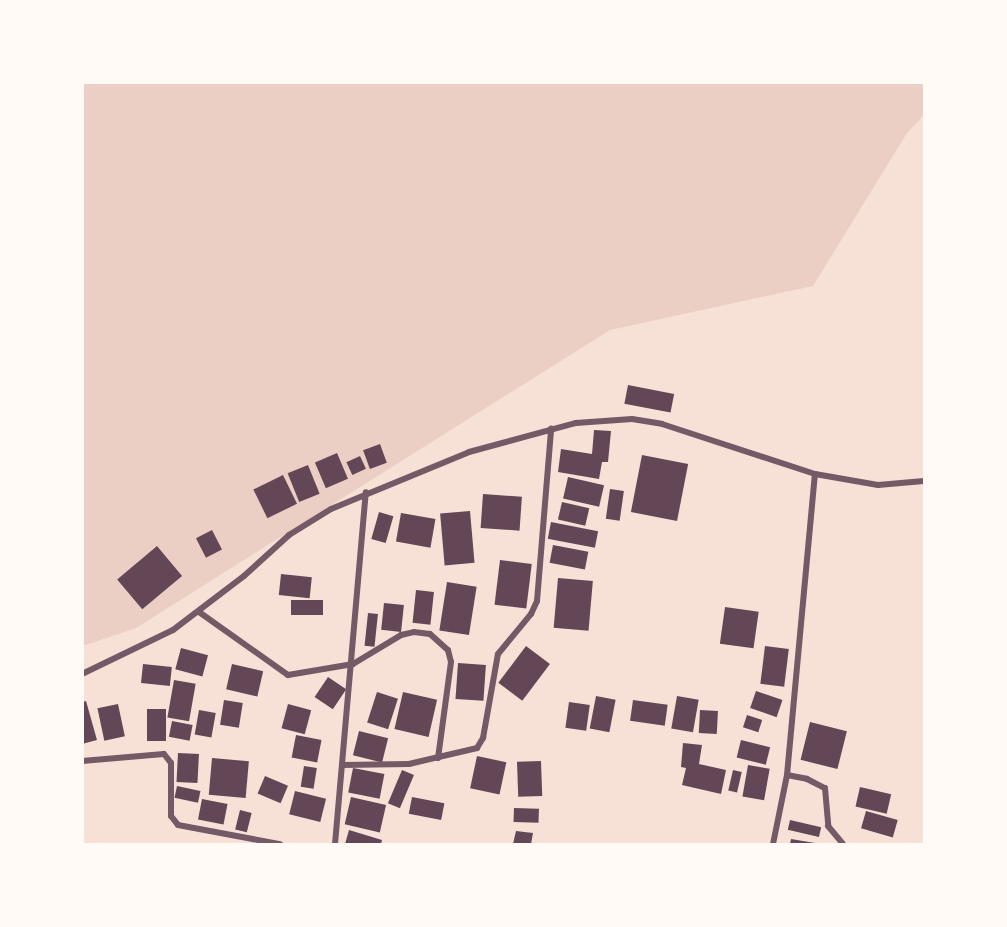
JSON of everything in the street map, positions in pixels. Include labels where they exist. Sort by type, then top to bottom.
[{"type":"street","points":[[82,674],[173,630],[199,612],[289,535],[366,492],[469,452],[551,429],[607,418],[652,422],[814,474],[878,485],[924,481]]},
{"type":"street","points":[[342,765],[409,764],[477,748],[483,738],[494,665],[537,601],[551,429]]},
{"type":"street","points":[[773,844],[787,775],[814,474]]},
{"type":"street","points":[[335,844],[353,664],[366,492]]},
{"type":"street","points":[[199,612],[288,675],[353,664],[390,641],[414,632],[430,634],[441,642],[451,662],[438,758]]},
{"type":"street","points":[[82,760],[164,754],[171,762],[171,816],[178,825],[280,844]]},
{"type":"street","points":[[787,775],[807,779],[825,788],[828,826],[843,844]]},
{"type":"shaded area","points":[[924,82],[924,115],[907,133],[813,286],[610,330],[136,628],[83,646],[82,83]]},
{"type":"building","points":[[628,385],[674,394],[671,413],[624,404]]},
{"type":"building","points":[[594,430],[611,431],[608,462],[602,462],[599,479],[558,472],[561,449],[592,454]]},
{"type":"building","points":[[380,444],[387,463],[370,469],[363,450]]},
{"type":"building","points":[[337,453],[348,479],[326,488],[315,462]]},
{"type":"building","points":[[642,455],[688,464],[677,521],[631,512]]},
{"type":"building","points":[[360,456],[366,469],[352,475],[346,462]]},
{"type":"building","points":[[308,465],[320,494],[299,502],[288,473]]},
{"type":"building","points":[[283,475],[297,504],[267,518],[253,489]]},
{"type":"building","points":[[568,477],[604,485],[599,507],[563,498]]},
{"type":"building","points":[[610,489],[624,491],[620,521],[606,519]]},
{"type":"building","points":[[483,494],[522,497],[520,531],[481,528]]},
{"type":"building","points":[[562,502],[589,508],[585,526],[558,520]]},
{"type":"building","points":[[470,511],[475,563],[445,565],[440,514]]},
{"type":"building","points":[[379,512],[393,516],[386,543],[371,539]]},
{"type":"building","points":[[401,513],[435,519],[430,548],[396,542]]},
{"type":"building","points":[[551,522],[598,531],[595,548],[548,539]]},
{"type":"building","points":[[212,530],[222,550],[206,558],[196,538]]},
{"type":"building","points":[[553,545],[588,552],[585,570],[550,563]]},
{"type":"building","points":[[157,546],[182,576],[142,609],[117,579]]},
{"type":"building","points":[[500,560],[532,564],[526,609],[495,605]]},
{"type":"building","points":[[281,574],[312,577],[310,598],[279,595]]},
{"type":"building","points":[[558,578],[593,581],[589,631],[554,628]]},
{"type":"building","points":[[447,582],[477,587],[469,635],[439,630]]},
{"type":"building","points":[[416,590],[434,592],[430,625],[413,623]]},
{"type":"building","points":[[291,600],[323,600],[323,615],[291,615]]},
{"type":"building","points":[[384,603],[404,605],[401,632],[381,630]]},
{"type":"building","points":[[725,607],[759,612],[754,648],[720,644]]},
{"type":"building","points":[[368,613],[378,614],[374,647],[365,646]]},
{"type":"building","points":[[526,646],[550,664],[522,701],[498,683]]},
{"type":"building","points":[[765,646],[789,649],[784,687],[760,684]]},
{"type":"building","points":[[181,648],[208,655],[202,676],[175,669]]},
{"type":"building","points":[[458,663],[486,665],[483,701],[455,699]]},
{"type":"building","points":[[143,664],[172,667],[170,686],[141,683]]},
{"type":"building","points":[[232,664],[263,671],[257,697],[226,689]]},
{"type":"building","points":[[328,677],[346,689],[333,709],[315,697]]},
{"type":"building","points":[[174,680],[196,684],[189,721],[167,717]]},
{"type":"building","points":[[756,691],[782,700],[777,717],[750,708]]},
{"type":"building","points":[[377,692],[398,699],[388,729],[367,722]]},
{"type":"building","points":[[403,692],[437,700],[429,737],[394,729]]},
{"type":"building","points":[[596,696],[616,700],[609,732],[590,728]]},
{"type":"building","points":[[677,696],[699,700],[693,732],[671,728]]},
{"type":"building","points":[[224,700],[243,703],[239,728],[220,725]]},
{"type":"building","points":[[633,700],[668,705],[665,726],[630,721]]},
{"type":"building","points":[[86,701],[97,740],[82,744],[82,702]]},
{"type":"building","points":[[569,702],[590,705],[586,731],[565,728]]},
{"type":"building","points":[[118,704],[125,736],[104,741],[97,708]]},
{"type":"building","points":[[288,704],[311,710],[305,734],[282,728]]},
{"type":"building","points":[[147,709],[166,709],[166,741],[147,741]]},
{"type":"building","points":[[199,710],[216,713],[211,738],[195,735]]},
{"type":"building","points":[[700,710],[718,711],[717,734],[699,733]]},
{"type":"building","points":[[747,715],[762,720],[758,732],[743,727]]},
{"type":"building","points":[[172,721],[193,725],[190,741],[169,737]]},
{"type":"building","points":[[810,722],[847,731],[837,769],[801,760]]},
{"type":"building","points":[[359,731],[388,738],[382,763],[353,755]]},
{"type":"building","points":[[296,735],[322,740],[317,763],[292,758]]},
{"type":"building","points":[[741,740],[770,747],[766,765],[737,757]]},
{"type":"building","points":[[683,743],[702,745],[699,764],[726,770],[721,794],[682,785],[686,768],[681,767]]},
{"type":"building","points":[[178,753],[199,754],[197,783],[176,782]]},
{"type":"building","points":[[477,756],[506,762],[499,795],[470,788]]},
{"type":"building","points":[[212,758],[249,761],[246,798],[209,795]]},
{"type":"building","points":[[541,761],[542,796],[518,797],[517,762]]},
{"type":"building","points":[[748,765],[770,769],[764,800],[742,797]]},
{"type":"building","points":[[304,766],[317,768],[314,789],[301,787]]},
{"type":"building","points":[[353,768],[384,774],[380,799],[348,793]]},
{"type":"building","points":[[402,770],[414,775],[400,808],[388,803]]},
{"type":"building","points":[[733,770],[742,772],[737,792],[728,790]]},
{"type":"building","points":[[265,776],[288,786],[281,803],[258,793]]},
{"type":"building","points":[[177,786],[200,791],[198,803],[175,798]]},
{"type":"building","points":[[860,787],[891,794],[887,814],[856,806]]},
{"type":"building","points":[[295,791],[326,799],[320,822],[289,814]]},
{"type":"building","points":[[351,797],[386,805],[380,832],[345,824]]},
{"type":"building","points":[[412,797],[444,803],[441,820],[409,814]]},
{"type":"building","points":[[202,799],[228,804],[224,825],[198,820]]},
{"type":"building","points":[[514,808],[539,809],[538,823],[514,822]]},
{"type":"building","points":[[240,810],[252,813],[247,832],[235,829]]},
{"type":"building","points":[[866,811],[898,820],[893,837],[861,828]]},
{"type":"building","points":[[790,820],[821,827],[819,837],[788,830]]},
{"type":"building","points":[[349,830],[382,840],[381,844],[345,844]]},
{"type":"building","points":[[516,831],[533,833],[531,844],[513,844]]},
{"type":"building","points":[[791,839],[815,843],[815,844],[790,844]]}]
